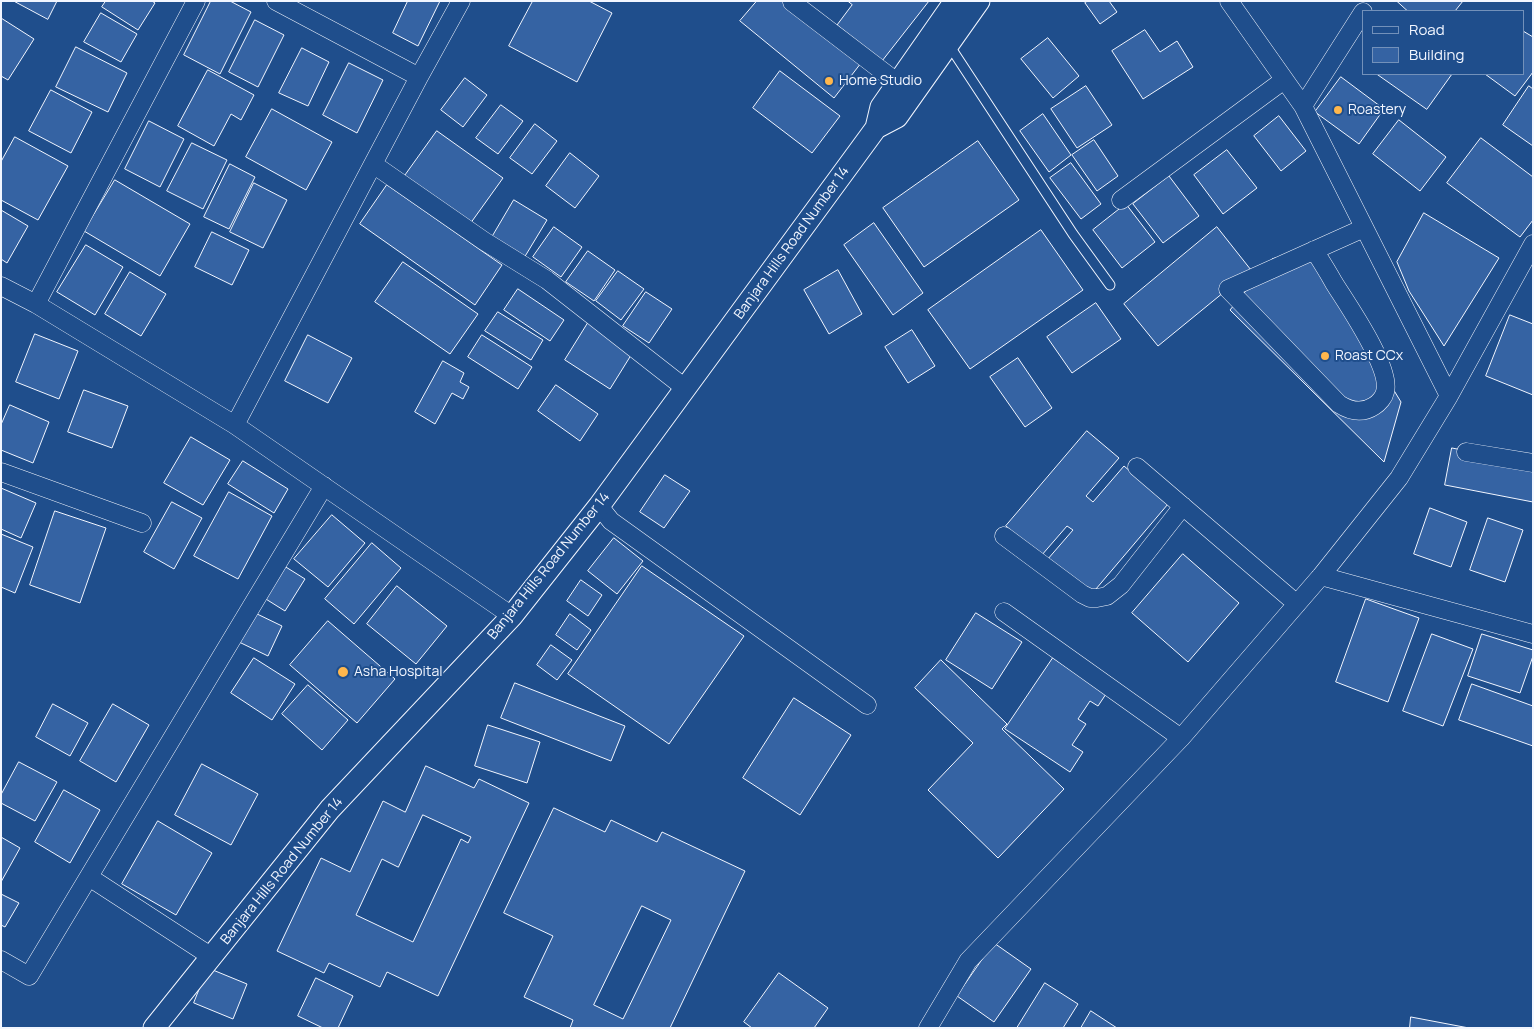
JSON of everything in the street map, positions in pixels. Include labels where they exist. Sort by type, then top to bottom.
[{"type":"street","points":[[36,304],[196,1]]},
{"type":"street","points":[[276,1],[419,77]]},
{"type":"street","points":[[235,425],[372,164],[461,1]]},
{"type":"street","name":"Banjara Hills Road Number 14","points":[[154,1028],[330,809],[512,616],[599,506],[876,128],[882,107],[955,1]]},
{"type":"street","name":"Banjara Hills Road Number 14","points":[[876,128],[897,117],[979,1]]},
{"type":"street","points":[[1229,1],[1303,106],[1450,396]]},
{"type":"street","points":[[792,2],[898,83]]},
{"type":"street","points":[[1303,106],[1362,14]]},
{"type":"street","points":[[1121,200],[1284,80]]},
{"type":"street","points":[[372,164],[547,280],[685,388]]},
{"type":"street","points":[[1314,250],[1379,356],[1386,391],[1378,404],[1371,408],[1350,411],[1339,404],[1228,289],[1314,250],[1364,228]]},
{"type":"street","points":[[932,1026],[968,961],[1181,738],[1321,576],[1399,478],[1450,396],[1533,244]]},
{"type":"street","points":[[1,286],[36,304],[235,425],[512,616]]},
{"type":"street","points":[[1466,452],[1533,463]]},
{"type":"street","points":[[1137,467],[1297,604]]},
{"type":"street","points":[[1,472],[142,523]]},
{"type":"street","points":[[1,960],[29,976],[324,486]]},
{"type":"street","points":[[599,506],[611,520],[867,705]]},
{"type":"street","points":[[1004,536],[1082,594],[1090,598],[1097,598],[1107,596],[1122,585],[1183,506]]},
{"type":"street","points":[[1321,576],[1533,634]]},
{"type":"street","points":[[1004,612],[1181,738]]},
{"type":"street","points":[[89,877],[212,957]]},
{"type":"lane","points":[[949,44],[1074,234],[1110,285]]},
{"type":"building","points":[[14,1],[57,1],[48,19]]},
{"type":"building","points":[[106,1],[152,1],[155,3],[138,30],[102,7]]},
{"type":"building","points":[[211,1],[230,1],[251,12],[220,74],[184,55]]},
{"type":"building","points":[[408,1],[440,1],[418,46],[393,33]]},
{"type":"building","points":[[533,1],[589,1],[612,13],[577,82],[509,46]]},
{"type":"building","points":[[757,1],[785,1],[861,63],[834,98],[740,21]]},
{"type":"building","points":[[848,1],[929,1],[882,61],[837,25],[852,5]]},
{"type":"building","points":[[1088,1],[1109,1],[1117,12],[1100,24],[1085,3]]},
{"type":"building","points":[[1397,1],[1463,1],[1456,10],[1407,10]]},
{"type":"building","points":[[101,13],[137,34],[121,62],[84,42]]},
{"type":"building","points":[[1,18],[34,39],[8,80],[1,76]]},
{"type":"building","points":[[255,20],[284,35],[258,87],[229,72]]},
{"type":"building","points":[[1145,30],[1160,52],[1177,41],[1193,67],[1143,99],[1112,51]]},
{"type":"building","points":[[1524,32],[1533,37],[1533,72],[1515,96],[1486,75],[1524,75]]},
{"type":"building","points":[[1048,38],[1079,76],[1053,98],[1021,59]]},
{"type":"building","points":[[76,47],[127,73],[108,112],[56,87]]},
{"type":"building","points":[[302,48],[329,62],[308,106],[279,93]]},
{"type":"building","points":[[349,63],[383,80],[357,133],[323,115]]},
{"type":"building","points":[[208,70],[254,95],[241,120],[231,114],[214,146],[178,126]]},
{"type":"building","points":[[780,71],[840,116],[812,153],[753,108]]},
{"type":"building","points":[[1378,75],[1451,75],[1427,109]]},
{"type":"building","points":[[1341,77],[1384,109],[1359,144],[1315,112]]},
{"type":"building","points":[[465,78],[487,95],[463,127],[441,110]]},
{"type":"building","points":[[1086,86],[1112,125],[1077,148],[1051,109]]},
{"type":"building","points":[[1529,86],[1533,89],[1533,146],[1503,125]]},
{"type":"building","points":[[51,90],[92,112],[71,153],[29,131]]},
{"type":"building","points":[[501,105],[523,121],[498,154],[476,138]]},
{"type":"building","points":[[272,109],[332,142],[306,190],[246,157]]},
{"type":"building","points":[[1043,114],[1071,155],[1049,172],[1020,131]]},
{"type":"building","points":[[1279,116],[1306,151],[1281,171],[1254,136]]},
{"type":"building","points":[[1399,120],[1446,157],[1420,191],[1373,154]]},
{"type":"building","points":[[149,121],[184,139],[160,187],[125,169]]},
{"type":"building","points":[[535,124],[557,141],[532,174],[510,158]]},
{"type":"building","points":[[437,131],[503,178],[470,224],[404,177]]},
{"type":"building","points":[[15,137],[68,166],[38,220],[1,200],[1,162]]},
{"type":"building","points":[[1481,138],[1533,177],[1533,220],[1520,237],[1447,183]]},
{"type":"building","points":[[1094,140],[1118,176],[1097,191],[1072,155]]},
{"type":"building","points":[[978,141],[1019,200],[924,267],[883,208]]},
{"type":"building","points":[[192,143],[227,160],[203,209],[167,191]]},
{"type":"building","points":[[1227,150],[1257,188],[1223,214],[1194,175]]},
{"type":"building","points":[[570,153],[599,176],[575,208],[546,186]]},
{"type":"building","points":[[1071,163],[1101,204],[1081,219],[1050,178]]},
{"type":"building","points":[[230,164],[255,177],[229,229],[204,217]]},
{"type":"building","points":[[1169,176],[1199,216],[1163,243],[1133,204]]},
{"type":"building","points":[[115,180],[190,224],[160,276],[84,231]]},
{"type":"building","points":[[254,183],[287,200],[263,248],[230,232]]},
{"type":"building","points":[[387,185],[502,265],[475,305],[360,224]]},
{"type":"building","points":[[514,200],[547,220],[524,258],[491,239]]},
{"type":"building","points":[[1126,204],[1155,242],[1122,268],[1093,230]]},
{"type":"building","points":[[1,210],[28,226],[7,263],[1,259]]},
{"type":"building","points":[[1424,213],[1499,258],[1444,346],[1409,291],[1397,262]]},
{"type":"building","points":[[874,223],[923,293],[893,315],[844,245]]},
{"type":"building","points":[[554,227],[582,247],[561,277],[533,257]]},
{"type":"building","points":[[1217,227],[1251,270],[1158,346],[1124,304]]},
{"type":"building","points":[[1041,230],[1083,290],[970,369],[928,310]]},
{"type":"building","points":[[212,232],[249,250],[232,285],[195,267]]},
{"type":"building","points":[[86,245],[123,267],[95,315],[57,292]]},
{"type":"building","points":[[588,251],[615,270],[594,301],[566,282]]},
{"type":"building","name":"Roast CCx","points":[[1309,251],[1401,402],[1384,462],[1230,310],[1272,259]]},
{"type":"building","points":[[403,262],[478,314],[450,354],[375,302]]},
{"type":"building","points":[[838,270],[862,314],[829,334],[804,290]]},
{"type":"building","points":[[618,271],[644,289],[621,320],[596,301]]},
{"type":"building","points":[[130,272],[166,294],[141,336],[105,314]]},
{"type":"building","points":[[518,289],[564,320],[550,341],[504,310]]},
{"type":"building","points":[[646,292],[672,309],[649,343],[623,326]]},
{"type":"building","points":[[1096,303],[1121,339],[1072,373],[1047,337]]},
{"type":"building","points":[[498,312],[543,340],[531,360],[485,331]]},
{"type":"building","points":[[1510,315],[1533,324],[1533,395],[1486,376]]},
{"type":"building","points":[[588,323],[633,352],[610,389],[565,360]]},
{"type":"building","points":[[912,330],[935,366],[908,383],[885,347]]},
{"type":"building","points":[[35,334],[78,351],[59,399],[16,382]]},
{"type":"building","points":[[308,335],[352,358],[328,403],[285,381]]},
{"type":"building","points":[[482,335],[532,367],[518,389],[468,357]]},
{"type":"building","points":[[1018,358],[1052,408],[1025,427],[990,377]]},
{"type":"building","points":[[443,361],[464,373],[460,382],[469,387],[463,399],[452,393],[435,424],[415,412]]},
{"type":"building","points":[[556,385],[598,414],[580,441],[538,411]]},
{"type":"building","points":[[84,390],[128,406],[112,448],[68,432]]},
{"type":"building","points":[[10,405],[49,422],[33,463],[1,450],[1,425]]},
{"type":"building","points":[[1087,431],[1119,458],[1086,496],[1093,502],[1124,466],[1168,504],[1090,596],[1047,560],[1073,530],[1067,526],[1041,556],[1006,526]]},
{"type":"building","points":[[191,437],[230,460],[203,505],[164,483]]},
{"type":"building","points":[[1452,448],[1533,464],[1533,502],[1445,485]]},
{"type":"building","points":[[243,461],[288,489],[274,513],[228,484]]},
{"type":"building","points":[[665,475],[690,491],[664,528],[640,512]]},
{"type":"building","points":[[1,488],[36,503],[21,538],[1,529]]},
{"type":"building","points":[[229,492],[272,516],[238,579],[194,556]]},
{"type":"building","points":[[172,502],[202,518],[174,569],[144,552]]},
{"type":"building","points":[[1430,508],[1467,522],[1451,567],[1414,554]]},
{"type":"building","points":[[55,511],[106,528],[80,603],[30,585]]},
{"type":"building","points":[[332,515],[365,543],[328,587],[294,559]]},
{"type":"building","points":[[1488,518],[1523,530],[1505,582],[1470,570]]},
{"type":"building","points":[[1,534],[33,547],[15,593],[1,587]]},
{"type":"building","points":[[614,538],[643,561],[617,594],[588,571]]},
{"type":"building","points":[[372,543],[401,568],[354,624],[325,599]]},
{"type":"building","points":[[1183,554],[1239,603],[1188,662],[1132,613]]},
{"type":"building","points":[[281,564],[305,579],[285,611],[261,596]]},
{"type":"building","points":[[642,566],[744,636],[669,744],[568,674]]},
{"type":"building","points":[[581,580],[602,595],[588,616],[567,601]]},
{"type":"building","points":[[397,586],[447,626],[416,664],[367,624]]},
{"type":"building","points":[[1366,599],[1419,618],[1388,702],[1336,682]]},
{"type":"building","points":[[253,612],[282,626],[268,656],[239,642]]},
{"type":"building","points":[[976,613],[1022,642],[992,689],[946,660]]},
{"type":"building","points":[[570,614],[591,630],[577,650],[556,635]]},
{"type":"building","name":"Asha Hospital","points":[[328,621],[395,679],[357,723],[290,665]]},
{"type":"building","points":[[1432,634],[1473,649],[1443,726],[1403,711]]},
{"type":"building","points":[[1482,634],[1533,650],[1533,656],[1520,693],[1468,676]]},
{"type":"building","points":[[551,645],[572,660],[557,680],[537,665]]},
{"type":"building","points":[[254,658],[295,684],[272,720],[231,693]]},
{"type":"building","points":[[1053,658],[1106,694],[1098,706],[1090,701],[1078,719],[1086,724],[1072,745],[1083,752],[1070,772],[1005,729]]},
{"type":"building","points":[[941,660],[1007,724],[1002,729],[1064,789],[998,858],[928,790],[973,743],[915,688]]},
{"type":"building","points":[[515,683],[625,726],[611,761],[501,718]]},
{"type":"building","points":[[1472,684],[1533,706],[1533,746],[1459,720]]},
{"type":"building","points":[[308,685],[348,720],[322,750],[282,714]]},
{"type":"building","points":[[794,698],[851,735],[800,815],[743,778]]},
{"type":"building","points":[[53,704],[88,723],[70,756],[36,737]]},
{"type":"building","points":[[113,704],[149,725],[116,782],[80,761]]},
{"type":"building","points":[[488,725],[540,742],[527,783],[475,766]]},
{"type":"building","points":[[19,762],[57,782],[35,821],[1,803],[1,795]]},
{"type":"building","points":[[202,764],[258,794],[231,845],[175,815]]},
{"type":"building","points":[[426,766],[474,788],[479,779],[529,803],[438,996],[387,972],[380,987],[329,963],[324,973],[277,951],[321,858],[350,872],[383,801],[405,812]],"holes":[[[423,815],[471,837],[468,843],[461,839],[413,942],[356,915],[382,859],[398,867]]]},
{"type":"building","points":[[64,790],[100,810],[70,863],[35,842]]},
{"type":"building","points":[[554,808],[605,832],[611,820],[657,842],[662,832],[745,871],[670,1028],[570,1028],[573,1020],[524,997],[553,936],[504,913]],"holes":[[[642,906],[671,920],[623,1019],[594,1005]]]},
{"type":"building","points":[[158,821],[212,853],[176,915],[122,884]]},
{"type":"building","points":[[1,837],[20,848],[1,882]]},
{"type":"building","points":[[1,894],[19,903],[5,927],[1,925]]},
{"type":"building","points":[[994,943],[1031,969],[994,1022],[957,996]]},
{"type":"building","points":[[208,968],[247,984],[233,1019],[194,1003]]},
{"type":"building","points":[[779,973],[828,1008],[814,1028],[752,1028],[744,1022]]},
{"type":"building","points":[[316,978],[353,996],[338,1028],[323,1028],[298,1016]]},
{"type":"building","points":[[1045,983],[1078,1004],[1063,1028],[1017,1028]]},
{"type":"building","points":[[1091,1011],[1117,1028],[1081,1028]]},
{"type":"building","points":[[1411,1017],[1469,1028],[1410,1028]]},
{"type":"place","name":"Home Studio","points":[[829,81]]},
{"type":"place","name":"Roastery","points":[[1338,110]]},
{"type":"place","name":"Roast CCx","points":[[1325,356]]},
{"type":"place","name":"Asha Hospital","points":[[343,672]]}]
